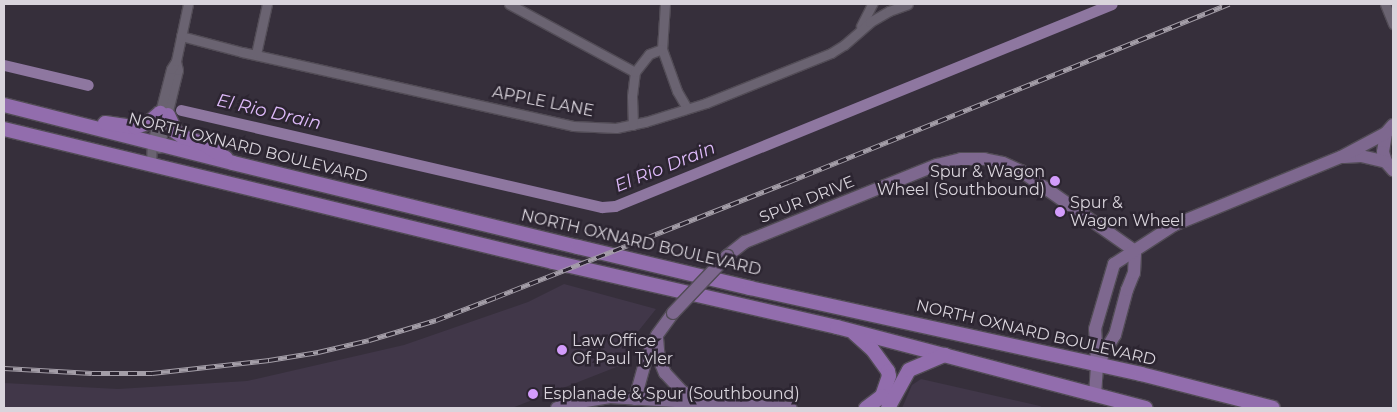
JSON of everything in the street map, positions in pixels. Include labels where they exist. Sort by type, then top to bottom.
[{"type":"main road","name":"NORTH OXNARD BOULEVARD","points":[[4,105],[233,163],[750,288],[1097,364],[1272,408]]},
{"type":"main road","points":[[18,108],[135,127],[148,123],[164,114],[176,132],[216,150],[233,163]]},
{"type":"main road","points":[[4,130],[852,330],[1146,408]]},
{"type":"main road","points":[[852,330],[872,348],[888,371],[888,383],[882,396],[866,408]]},
{"type":"main road","points":[[888,408],[910,370],[945,356]]},
{"type":"street","points":[[151,166],[164,114],[171,69],[176,62],[188,4]]},
{"type":"street","points":[[256,54],[267,4]]},
{"type":"street","points":[[509,4],[635,72]]},
{"type":"street","points":[[665,4],[662,49],[677,91],[687,108]]},
{"type":"street","points":[[858,33],[872,4]]},
{"type":"street","name":"APPLE LANE","points":[[181,36],[573,126],[616,128],[633,125],[706,103],[834,52],[883,14],[908,4]]},
{"type":"street","points":[[1385,4],[1393,24]]},
{"type":"street","points":[[633,125],[632,96],[635,72],[649,54],[662,49]]},
{"type":"street","points":[[1095,395],[1097,364],[1095,329],[1108,279],[1114,264],[1174,225],[1342,157],[1390,129]]},
{"type":"street","points":[[1390,129],[1383,152],[1391,168]]},
{"type":"street","points":[[1342,157],[1361,156],[1391,168]]},
{"type":"street","name":"SPUR DRIVE","points":[[635,399],[646,359],[657,335],[673,313],[727,256],[745,242],[936,165],[961,159],[984,159],[1003,163],[1021,171],[1135,251]]},
{"type":"street","points":[[1097,364],[1115,335],[1127,290],[1134,273],[1135,251]]},
{"type":"street","points":[[657,335],[659,359],[665,373],[683,392],[703,403]]},
{"type":"street","points":[[558,408],[602,397],[791,408]]},
{"type":"shaded area","points":[[564,284],[656,309],[632,339],[619,366],[512,408],[4,408],[4,383],[118,389],[247,381],[404,345],[528,302]]},
{"type":"shaded area","points":[[921,379],[1043,408],[902,408],[912,385]]},
{"type":"waterway","name":"El Rio Drain","points":[[181,110],[602,207],[615,206],[1112,4]]},
{"type":"waterway","points":[[4,65],[88,85]]},
{"type":"railway","points":[[4,368],[92,373],[152,373],[269,360],[318,352],[369,340],[436,320],[496,297],[788,182],[1229,4]]},
{"type":"place","name":"Spur & Wagon Wheel (Southbound)","points":[[1055,181]]},
{"type":"place","name":"Spur & Wagon Wheel","points":[[1060,212]]},
{"type":"place","name":"Law Office Of Paul Tyler","points":[[562,350]]},
{"type":"place","name":"Esplanade & Spur (Southbound)","points":[[533,394]]}]
